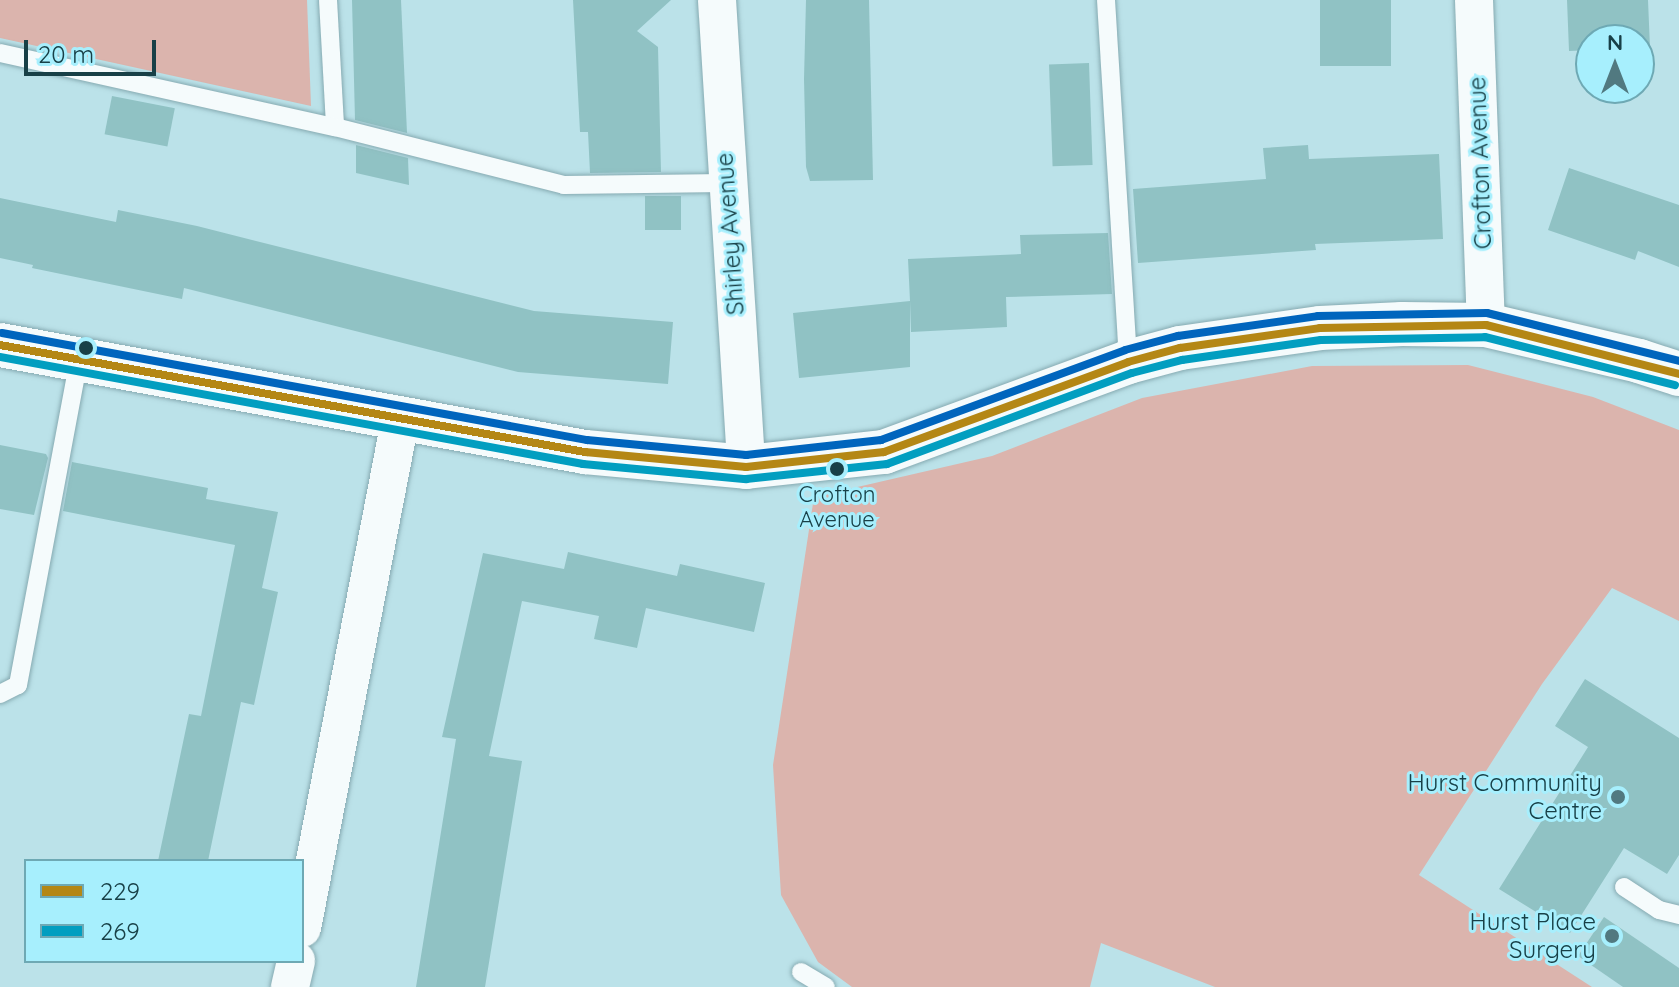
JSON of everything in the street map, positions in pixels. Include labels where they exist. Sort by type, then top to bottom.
[{"type":"main road","points":[[0,345],[400,421],[585,452],[746,467],[884,452],[1128,362],[1180,348],[1320,328],[1402,324],[1486,325],[1639,361],[1679,374]]},
{"type":"street","name":"Shirley Avenue","points":[[717,0],[746,467]]},
{"type":"street","name":"Crofton Avenue","points":[[1474,0],[1486,325]]},
{"type":"street","points":[[304,918],[400,421]]},
{"type":"street","points":[[290,987],[296,963]]},
{"type":"lane","points":[[328,0],[335,127]]},
{"type":"lane","points":[[1106,0],[1128,362]]},
{"type":"lane","points":[[0,53],[335,127],[564,185],[726,183]]},
{"type":"lane","points":[[0,694],[18,685],[79,358]]},
{"type":"lane","points":[[1624,887],[1659,910],[1679,915]]},
{"type":"lane","points":[[801,972],[826,987]]},
{"type":"shaded area","points":[[0,0],[307,0],[311,106],[0,38]]},
{"type":"shaded area","points":[[1468,365],[1593,397],[1679,430],[1679,621],[1612,588],[1542,684],[1419,875],[1592,987],[1215,987],[1101,943],[1090,987],[852,987],[818,962],[781,895],[773,765],[814,497],[992,456],[1142,398],[1312,366]]},
{"type":"building","points":[[352,0],[401,0],[407,133],[355,120]]},
{"type":"building","points":[[573,0],[671,0],[637,31],[658,47],[661,172],[590,173],[588,132],[580,132]]},
{"type":"building","points":[[806,0],[869,0],[873,180],[810,181],[806,167],[804,79]]},
{"type":"building","points":[[1320,0],[1391,0],[1391,66],[1320,66]]},
{"type":"building","points":[[1567,0],[1648,0],[1649,24],[1575,24],[1575,51],[1569,51]]},
{"type":"building","points":[[1089,63],[1093,165],[1053,166],[1049,64]]},
{"type":"building","points":[[112,96],[175,108],[167,146],[105,134]]},
{"type":"building","points":[[356,145],[408,158],[409,185],[356,173]]},
{"type":"building","points":[[1308,145],[1309,159],[1439,154],[1443,239],[1315,244],[1316,250],[1138,263],[1133,189],[1266,179],[1263,148]]},
{"type":"building","points":[[1569,168],[1679,205],[1679,267],[1638,251],[1635,260],[1548,230]]},
{"type":"building","points":[[645,196],[681,196],[681,230],[645,230]]},
{"type":"building","points":[[0,198],[116,222],[118,210],[197,226],[534,311],[673,322],[668,384],[518,372],[184,288],[182,299],[32,268],[33,265],[0,258]]},
{"type":"building","points":[[1108,233],[1112,294],[1006,297],[1007,327],[911,332],[908,259],[1021,254],[1020,235]]},
{"type":"building","points":[[910,301],[910,367],[799,378],[793,313]]},
{"type":"building","points":[[0,445],[46,454],[48,458],[34,515],[0,509]]},
{"type":"building","points":[[72,462],[208,488],[206,499],[278,512],[262,588],[278,592],[254,705],[241,702],[208,859],[158,859],[189,714],[201,716],[235,545],[63,511]]},
{"type":"building","points":[[568,552],[677,576],[680,564],[765,583],[754,632],[646,608],[637,648],[594,639],[599,616],[522,601],[489,756],[522,761],[485,987],[416,987],[456,739],[442,737],[483,553],[564,569]]},
{"type":"building","name":"Hurst Community Centre","points":[[1585,679],[1679,738],[1679,855],[1667,874],[1624,848],[1570,933],[1499,889],[1588,747],[1555,726]]},
{"type":"building","name":"Hurst Place Surgery","points":[[1604,917],[1679,968],[1679,987],[1623,987],[1578,956]]},
{"type":"transit line","points":[[2,333],[587,440],[746,455],[881,440],[1125,350],[1178,336],[1318,316],[1487,313],[1679,361]]},
{"type":"transit line","name":"229","points":[[0,345],[585,452],[746,467],[884,452],[1128,362],[1180,348],[1320,328],[1486,325],[1679,374]]},
{"type":"transit line","name":"269","points":[[0,357],[583,464],[746,479],[887,464],[1132,373],[1182,360],[1321,340],[1485,337],[1675,385]]},
{"type":"place","name":"Crofton Avenue","points":[[837,469]]},
{"type":"place","name":"Hurst Community Centre","points":[[1618,797]]},
{"type":"place","name":"Hurst Place Surgery","points":[[1612,936]]}]
